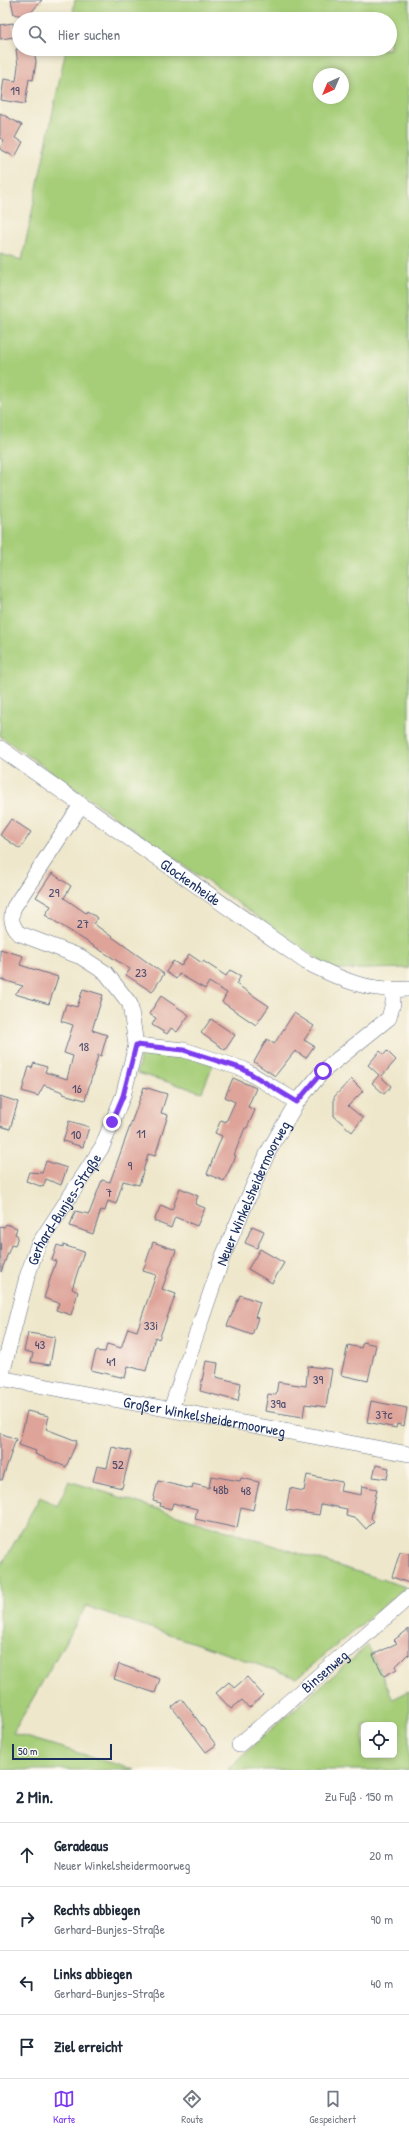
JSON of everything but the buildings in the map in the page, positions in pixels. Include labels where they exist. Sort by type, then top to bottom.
[{"type":"street","name":"Glockenheide","points":[[0,748],[306,962],[345,981],[394,990]]},
{"type":"street","name":"Gerhard-Bunjes-Straße","points":[[0,1378],[27,1277],[38,1245],[102,1147],[123,1096],[136,1045],[130,1004],[106,973],[81,957],[18,933],[12,925],[11,916],[14,907],[81,805]]},
{"type":"street","points":[[394,990],[409,989]]},
{"type":"street","name":"Neuer Winkelsheidermoorweg","points":[[171,1409],[223,1256],[268,1152],[297,1102],[323,1071],[389,1018],[393,1003],[394,990]]},
{"type":"street","points":[[136,1045],[184,1050],[243,1069],[297,1102]]},
{"type":"street","name":"Großer Winkelsheidermoorweg","points":[[0,1378],[409,1454]]},
{"type":"street","name":"Binsenweg","points":[[239,1745],[409,1597]]},
{"type":"green space","points":[[75,0],[409,0],[409,968],[333,970],[0,736],[0,254],[22,260],[65,56],[397,56],[397,12],[73,12]]},
{"type":"green space","points":[[146,1051],[163,1052],[213,1064],[202,1092],[137,1073],[141,1055]]},
{"type":"green space","points":[[69,1481],[406,1587],[297,1678],[86,1606],[13,1733],[135,1770],[0,1770],[0,1568],[40,1497],[57,1506]]},
{"type":"green space","points":[[368,1645],[393,1699],[409,1691],[409,1770],[228,1770],[258,1741]]},
{"type":"route","points":[[112,1122],[123,1096],[136,1045],[184,1050],[243,1069],[297,1102],[323,1071]]}]
